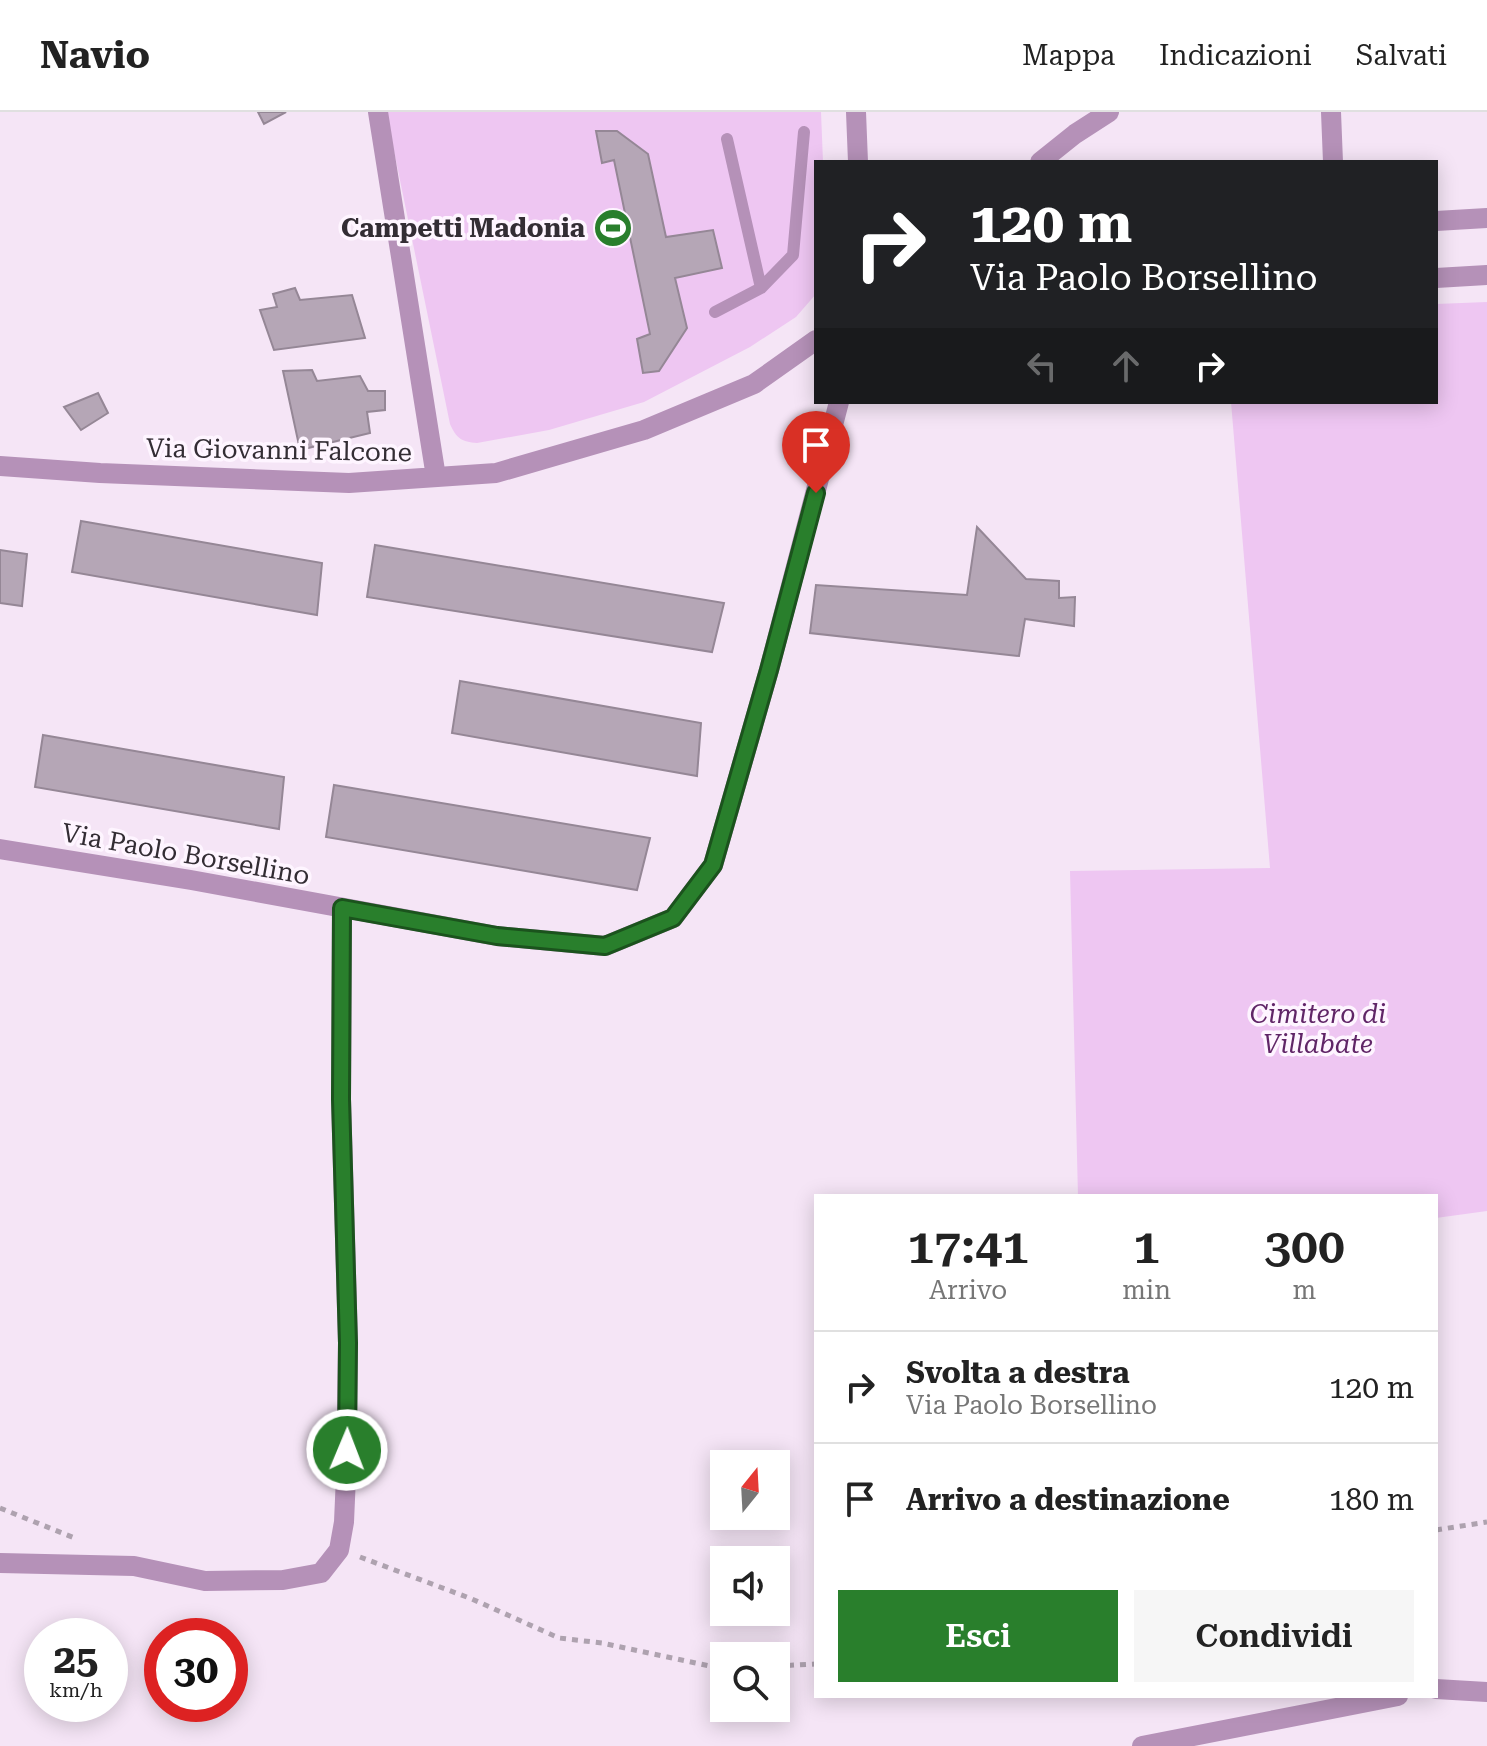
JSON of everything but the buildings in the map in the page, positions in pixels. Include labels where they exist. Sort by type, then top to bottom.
[{"type":"street","points":[[378,112],[436,477]]},
{"type":"street","points":[[856,112],[858,160]]},
{"type":"street","points":[[1042,160],[1109,112]]},
{"type":"street","points":[[1331,112],[1333,160]]},
{"type":"street","points":[[1438,221],[1487,218]]},
{"type":"street","points":[[1438,278],[1487,275]]},
{"type":"street","name":"Via Giovanni Falcone","points":[[0,466],[349,483],[496,473],[644,430],[754,384],[814,341]]},
{"type":"street","name":"Via Paolo Borsellino","points":[[0,849],[497,936],[605,946],[673,918],[713,865],[773,655],[838,404]]},
{"type":"street","points":[[0,1563],[134,1566],[205,1581],[283,1580],[321,1573],[339,1550],[346,1476],[348,1343],[341,1099],[342,908]]},
{"type":"street","points":[[1438,1689],[1487,1692]]},
{"type":"street","points":[[1142,1746],[1388,1698]]},
{"type":"lane","points":[[715,312],[761,288],[793,255],[804,132]]},
{"type":"lane","points":[[727,139],[761,288]]},
{"type":"lane","points":[[1201,1746],[1222,1731]]},
{"type":"path","points":[[0,1508],[82,1542]]},
{"type":"path","points":[[1438,1530],[1487,1522]]},
{"type":"path","points":[[339,1550],[458,1593],[559,1638],[602,1643],[710,1666]]},
{"type":"path","points":[[790,1665],[814,1664]]},
{"type":"green space","name":"Campetti Madonia","points":[[386,112],[821,112],[823,160],[814,160],[814,296],[796,317],[750,347],[644,402],[549,430],[477,443],[457,436],[450,424]]},
{"type":"green space","name":"Cimitero di Villabate","points":[[1487,302],[1487,1211],[1438,1218],[1438,1194],[1078,1194],[1070,871],[1270,868],[1231,404],[1438,404],[1438,304]]},
{"type":"place","name":"Campetti Madonia","points":[[613,228]]},
{"type":"route","points":[[347,1450],[348,1343],[341,1099],[342,908],[497,936],[605,946],[673,918],[713,865],[816,493]]}]
